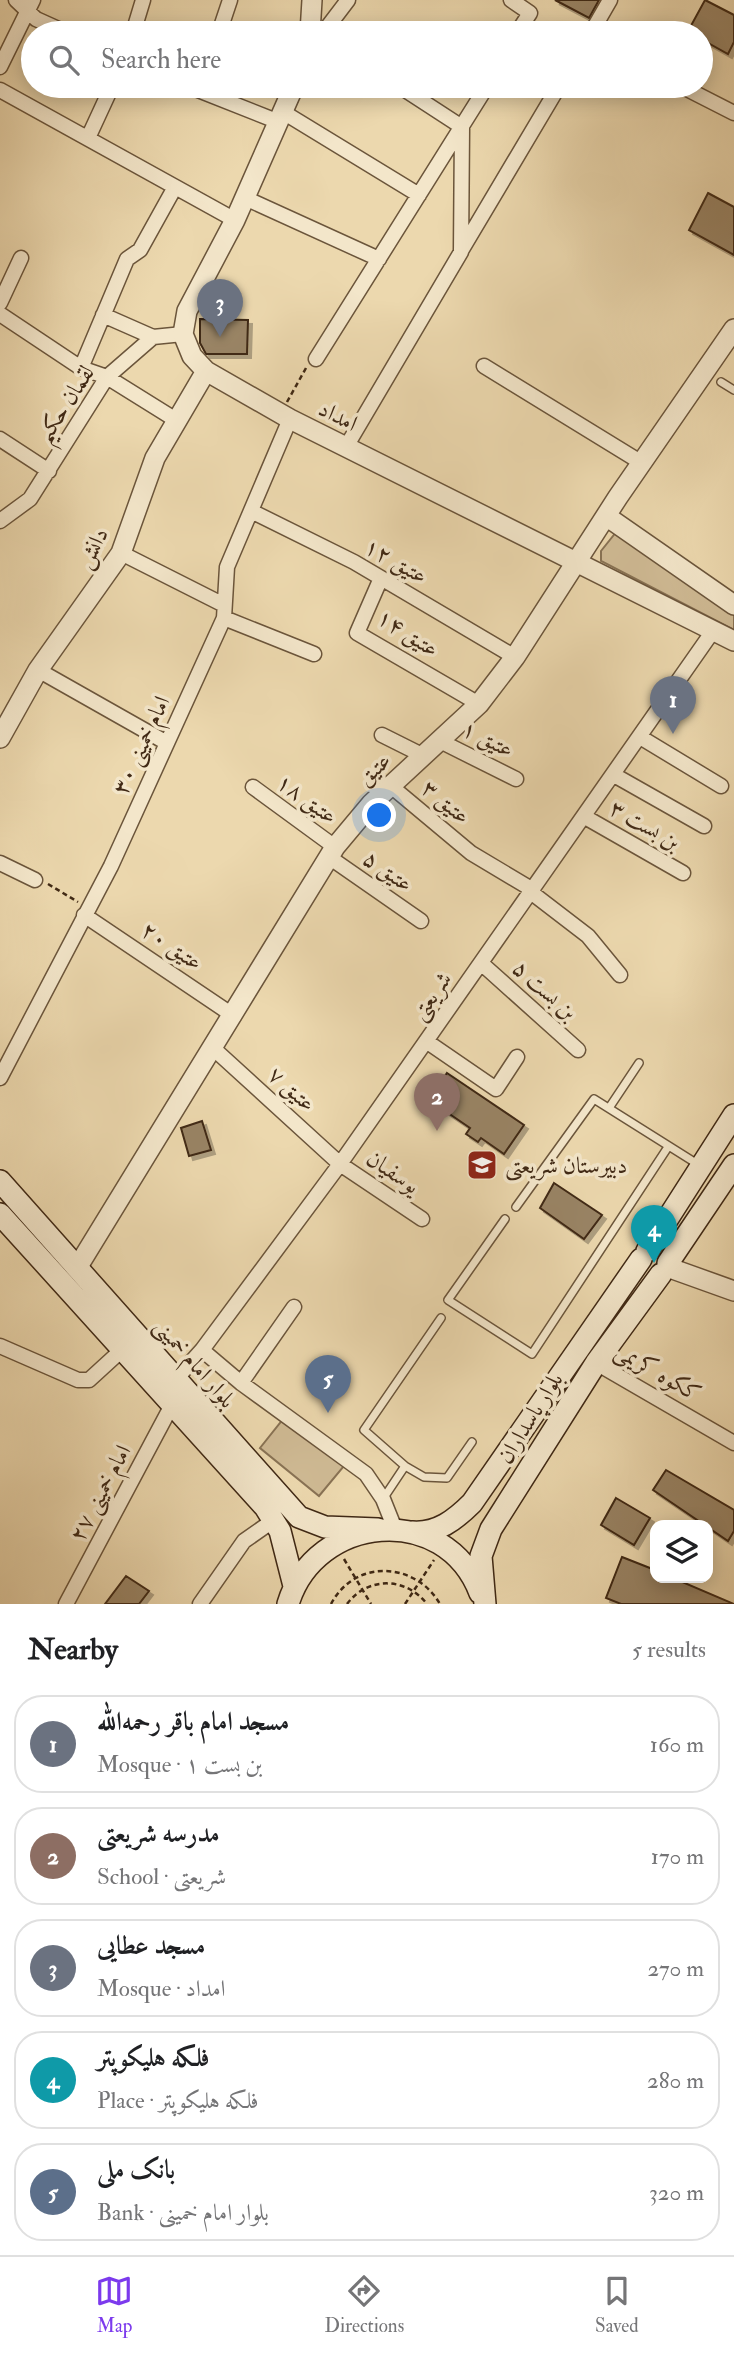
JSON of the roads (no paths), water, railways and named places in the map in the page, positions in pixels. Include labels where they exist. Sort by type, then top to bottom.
[{"type":"main road","name":"بلوار پاسداران","points":[[291,1595],[315,1557],[344,1538],[395,1530],[426,1533],[464,1511],[481,1492],[644,1255],[699,1165],[734,1115]]},
{"type":"main road","name":"بلوار پاسداران","points":[[485,1604],[481,1556],[491,1529],[596,1363],[665,1268],[734,1165]]},
{"type":"main road","name":"بلوار امام خمینی","points":[[0,1181],[124,1348],[274,1520],[280,1531],[291,1595]]},
{"type":"main road","name":"بلوار امام خمینی","points":[[4,1227],[71,1275],[176,1379],[299,1517],[325,1527],[395,1530]]},
{"type":"main road","points":[[644,1255],[655,1248],[663,1251],[665,1268]]},
{"type":"main road","points":[[395,1530],[443,1547],[459,1560],[476,1582],[485,1604]]},
{"type":"street","points":[[16,0],[30,5],[36,19],[40,21]]},
{"type":"street","points":[[137,21],[143,0]]},
{"type":"street","points":[[223,21],[230,0]]},
{"type":"street","points":[[311,21],[312,0]]},
{"type":"street","points":[[336,21],[348,0]]},
{"type":"street","points":[[511,0],[531,6]]},
{"type":"street","points":[[598,21],[610,0]]},
{"type":"street","points":[[22,21],[30,5]]},
{"type":"street","points":[[0,67],[21,24]]},
{"type":"street","points":[[0,90],[235,220]]},
{"type":"street","points":[[88,138],[106,98]]},
{"type":"street","points":[[227,98],[281,117],[419,195]]},
{"type":"street","points":[[103,315],[153,337],[184,334],[187,311],[235,220],[289,98]]},
{"type":"street","points":[[417,98],[462,127]]},
{"type":"street","points":[[316,359],[480,98]]},
{"type":"street","points":[[346,447],[552,98]]},
{"type":"street","points":[[705,98],[734,113]]},
{"type":"street","points":[[461,252],[462,127]]},
{"type":"street","points":[[81,368],[127,259],[140,250],[175,187]]},
{"type":"street","points":[[245,198],[379,259]]},
{"type":"street","points":[[0,303],[21,258]]},
{"type":"street","points":[[0,314],[81,368],[107,377],[176,420]]},
{"type":"street","name":"عتیق","points":[[71,1275],[214,1049],[332,852],[371,804],[479,704],[515,657],[606,516],[734,329]]},
{"type":"street","name":"امداد","points":[[184,334],[192,356],[206,371],[285,416],[734,641]]},
{"type":"street","name":"لقمان حکیم","points":[[0,521],[30,499],[107,377],[153,337]]},
{"type":"street","points":[[484,366],[642,463]]},
{"type":"street","name":"دانش","points":[[2,730],[38,670],[121,553],[155,458],[206,371]]},
{"type":"street","name":"امام خمینی ۳۰","points":[[0,1078],[85,911],[111,866],[224,612],[227,567],[251,511],[285,416]]},
{"type":"street","points":[[0,439],[49,471]]},
{"type":"street","name":"عتیق ۱۲","points":[[251,511],[381,578],[515,657]]},
{"type":"street","points":[[606,516],[734,605]]},
{"type":"street","points":[[121,553],[224,612],[314,654]]},
{"type":"street","name":"عتیق ۱۴","points":[[381,578],[357,632],[479,704]]},
{"type":"street","name":"شریعتی","points":[[176,1379],[202,1350],[340,1164],[713,631]]},
{"type":"street","points":[[38,670],[167,743]]},
{"type":"street","points":[[382,735],[424,756]]},
{"type":"street","points":[[640,737],[721,786]]},
{"type":"street","name":"عتیق ۱","points":[[440,741],[516,779]]},
{"type":"street","points":[[614,775],[704,827]]},
{"type":"street","name":"عتیق ۱۸","points":[[253,787],[332,852]]},
{"type":"street","name":"عتیق ۳","points":[[392,787],[471,853],[532,892],[588,936],[620,975]]},
{"type":"street","name":"بن بست ۳","points":[[585,817],[682,873]]},
{"type":"street","name":"عتیق ۵","points":[[332,852],[421,922]]},
{"type":"street","points":[[0,863],[35,880]]},
{"type":"street","name":"عتیق ۲۰","points":[[85,911],[234,1016]]},
{"type":"street","name":"بن بست ۵","points":[[481,963],[578,1050]]},
{"type":"street","points":[[426,1041],[496,1089],[517,1058]]},
{"type":"street","name":"عتیق ۷","points":[[214,1049],[340,1164]]},
{"type":"street","name":"یوسفیان","points":[[340,1164],[422,1219]]},
{"type":"street","points":[[665,1268],[734,1291]]},
{"type":"street","points":[[241,1383],[294,1307]]},
{"type":"street","points":[[0,1346],[78,1380],[89,1380],[124,1348]]},
{"type":"street","points":[[202,1350],[241,1383],[366,1474],[383,1499],[395,1530]]},
{"type":"street","name":"ککوه کریمی","points":[[596,1363],[734,1443]]},
{"type":"street","name":"امام خمینی ۲۷","points":[[66,1604],[173,1403]]},
{"type":"street","points":[[200,1604],[244,1541],[274,1520]]},
{"type":"lane","points":[[721,382],[734,390]]},
{"type":"lane","points":[[609,1108],[639,1063]]},
{"type":"lane","points":[[516,1207],[594,1099],[699,1165]]},
{"type":"lane","points":[[505,1219],[448,1300],[532,1354],[668,1147]]},
{"type":"lane","points":[[441,1318],[364,1430],[405,1466],[424,1476],[447,1478],[472,1443]]},
{"type":"lane","points":[[383,1499],[405,1466]]},
{"type":"place","name":"مسجد عطایی","points":[[220,337]]},
{"type":"place","name":"مسجد امام باقر رحمه‌الله","points":[[673,734]]},
{"type":"place","name":"مدرسه شریعتی","points":[[437,1131]]},
{"type":"place","name":"دبیرستان شریعتی","points":[[482,1165]]},
{"type":"place","name":"فلکه هلیکوپتر","points":[[654,1263]]},
{"type":"place","name":"بانک ملی","points":[[328,1413]]}]
